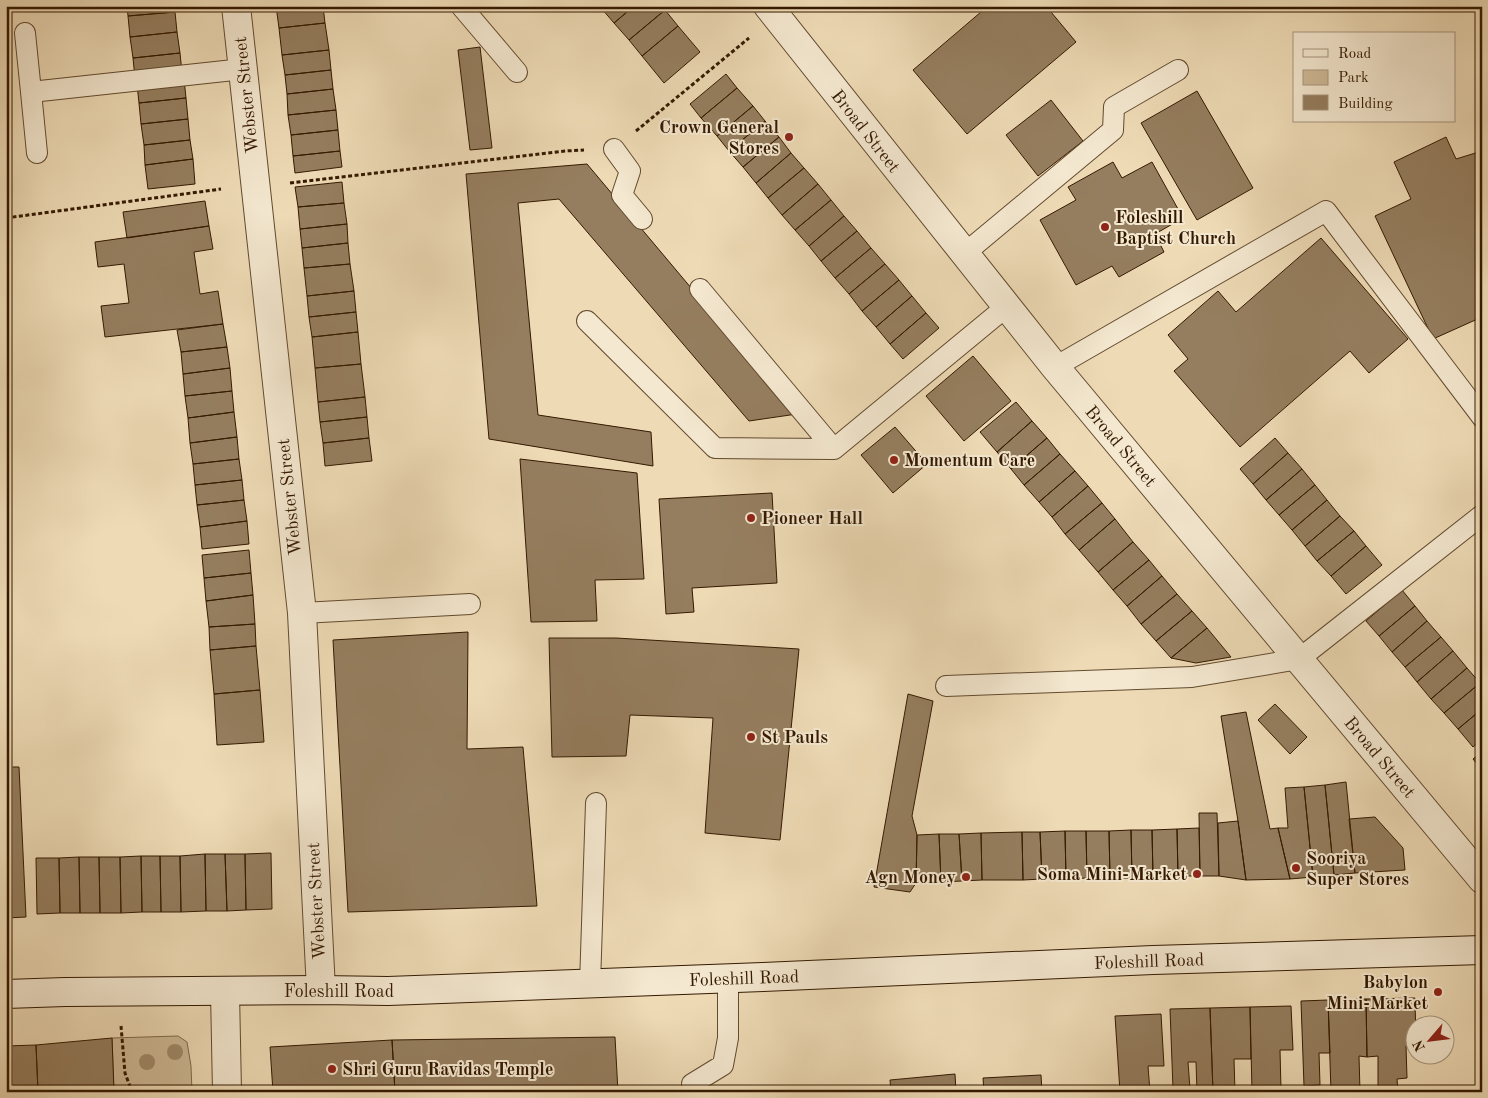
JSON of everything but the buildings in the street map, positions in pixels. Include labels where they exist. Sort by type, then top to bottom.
[{"type":"street","name":"Webster Street","points":[[236,6],[302,613],[321,990]]},
{"type":"street","name":"Broad Street","points":[[772,11],[1055,367],[1482,879]]},
{"type":"street","name":"Foleshill Road","points":[[6,994],[65,992],[388,991],[728,979],[1163,960],[1482,950]]},
{"type":"street","points":[[225,992],[227,1092]]},
{"type":"lane","points":[[461,6],[517,72]]},
{"type":"lane","points":[[25,33],[37,154]]},
{"type":"lane","points":[[31,92],[243,69]]},
{"type":"lane","points":[[964,254],[1113,130],[1114,107],[1178,70]]},
{"type":"lane","points":[[614,149],[630,171],[622,195],[642,219]]},
{"type":"lane","points":[[1055,367],[1326,211],[1482,418]]},
{"type":"lane","points":[[700,289],[834,449]]},
{"type":"lane","points":[[587,321],[715,448],[834,449],[1006,307]]},
{"type":"lane","points":[[946,686],[1192,677],[1299,659],[1482,515]]},
{"type":"lane","points":[[302,613],[470,604]]},
{"type":"lane","points":[[590,984],[596,803]]},
{"type":"lane","points":[[692,1092],[692,1084],[723,1065],[728,1038],[728,979]]},
{"type":"path","points":[[6,218],[256,185],[297,183],[565,150],[614,149],[772,11]]},
{"type":"path","points":[[112,1025],[121,1024],[126,1073],[132,1092]]},
{"type":"green space","points":[[178,1036],[187,1042],[191,1066],[192,1092],[114,1092],[112,1038]]},
{"type":"place","name":"Crown General Stores","points":[[789,137]]},
{"type":"place","name":"Foleshill Baptist Church","points":[[1105,227]]},
{"type":"place","name":"Momentum Care","points":[[894,460]]},
{"type":"place","name":"Pioneer Hall","points":[[751,518]]},
{"type":"place","name":"St Pauls","points":[[751,737]]},
{"type":"place","name":"Sooriya Super Stores","points":[[1296,868]]},
{"type":"place","name":"Soma Mini-Market","points":[[1197,874]]},
{"type":"place","name":"Agn Money","points":[[966,877]]},
{"type":"place","name":"Babylon Mini-Market","points":[[1438,992]]},
{"type":"place","name":"Shri Guru Ravidas Temple","points":[[332,1069]]}]
